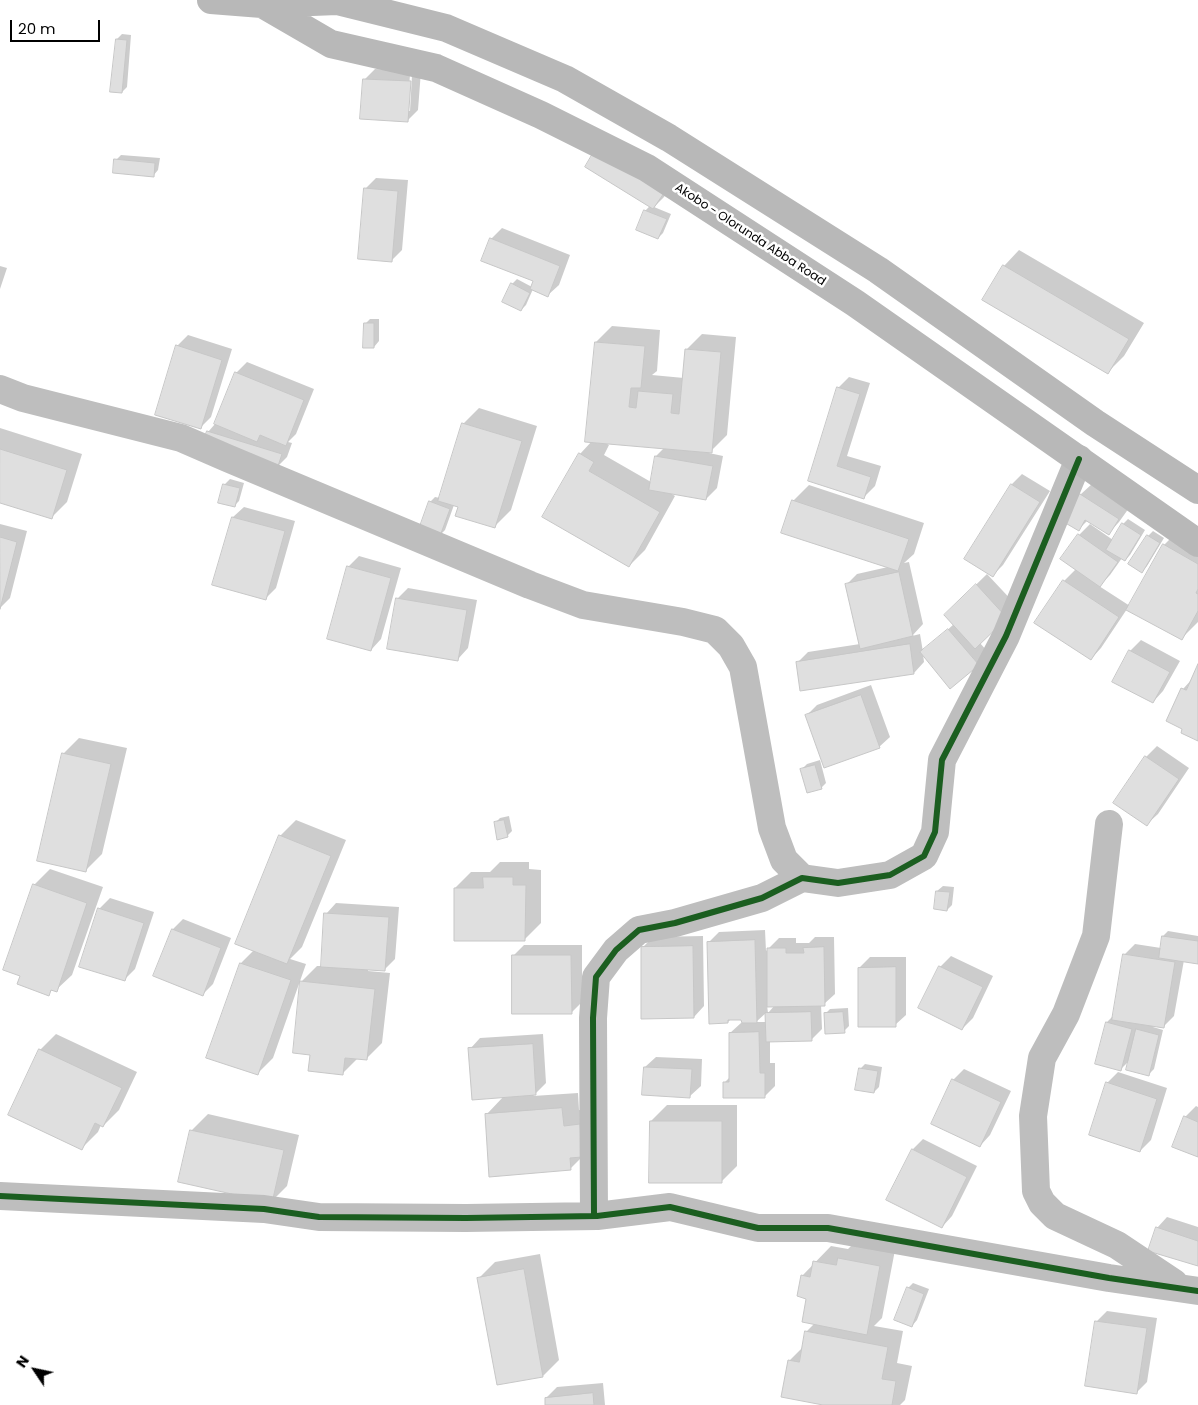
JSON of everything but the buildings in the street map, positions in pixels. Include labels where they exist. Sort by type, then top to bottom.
[{"type":"main road","name":"Akobo - Olorunda Abba Road","points":[[210,0],[262,4],[337,1],[346,3],[446,28],[565,79],[669,138],[878,270],[1095,424],[1198,490]]},
{"type":"main road","name":"Akobo - Olorunda Abba Road","points":[[262,4],[331,44],[436,68],[541,114],[647,168],[855,303],[1198,543]]},
{"type":"main road","points":[[997,402],[1017,369]]},
{"type":"street","points":[[0,389],[23,398],[181,438],[530,585],[583,605],[683,622],[715,630],[731,646],[742,667],[772,828],[784,860],[802,878]]},
{"type":"street","points":[[594,1216],[593,1018],[596,978],[616,950],[639,930],[675,923],[762,898],[802,878],[838,883],[890,875],[924,856],[935,832],[942,760],[1006,636],[1079,460]]},
{"type":"street","points":[[1109,824],[1096,936],[1066,1014],[1042,1058],[1033,1116],[1036,1192],[1042,1203],[1055,1216],[1117,1245],[1189,1289]]},
{"type":"street","points":[[0,1196],[264,1209],[319,1217],[466,1218],[594,1216],[670,1207],[758,1228],[828,1228],[1110,1278],[1189,1289]]},
{"type":"cycle path","points":[[594,1216],[593,1018],[596,977],[616,950],[639,930],[675,923],[762,898],[802,878],[838,883],[890,875],[924,856],[935,832],[942,760],[1006,636],[1079,459]]},
{"type":"cycle path","points":[[0,1196],[264,1209],[319,1217],[466,1218],[597,1216],[670,1207],[758,1228],[828,1228],[1109,1278],[1198,1291]]}]
